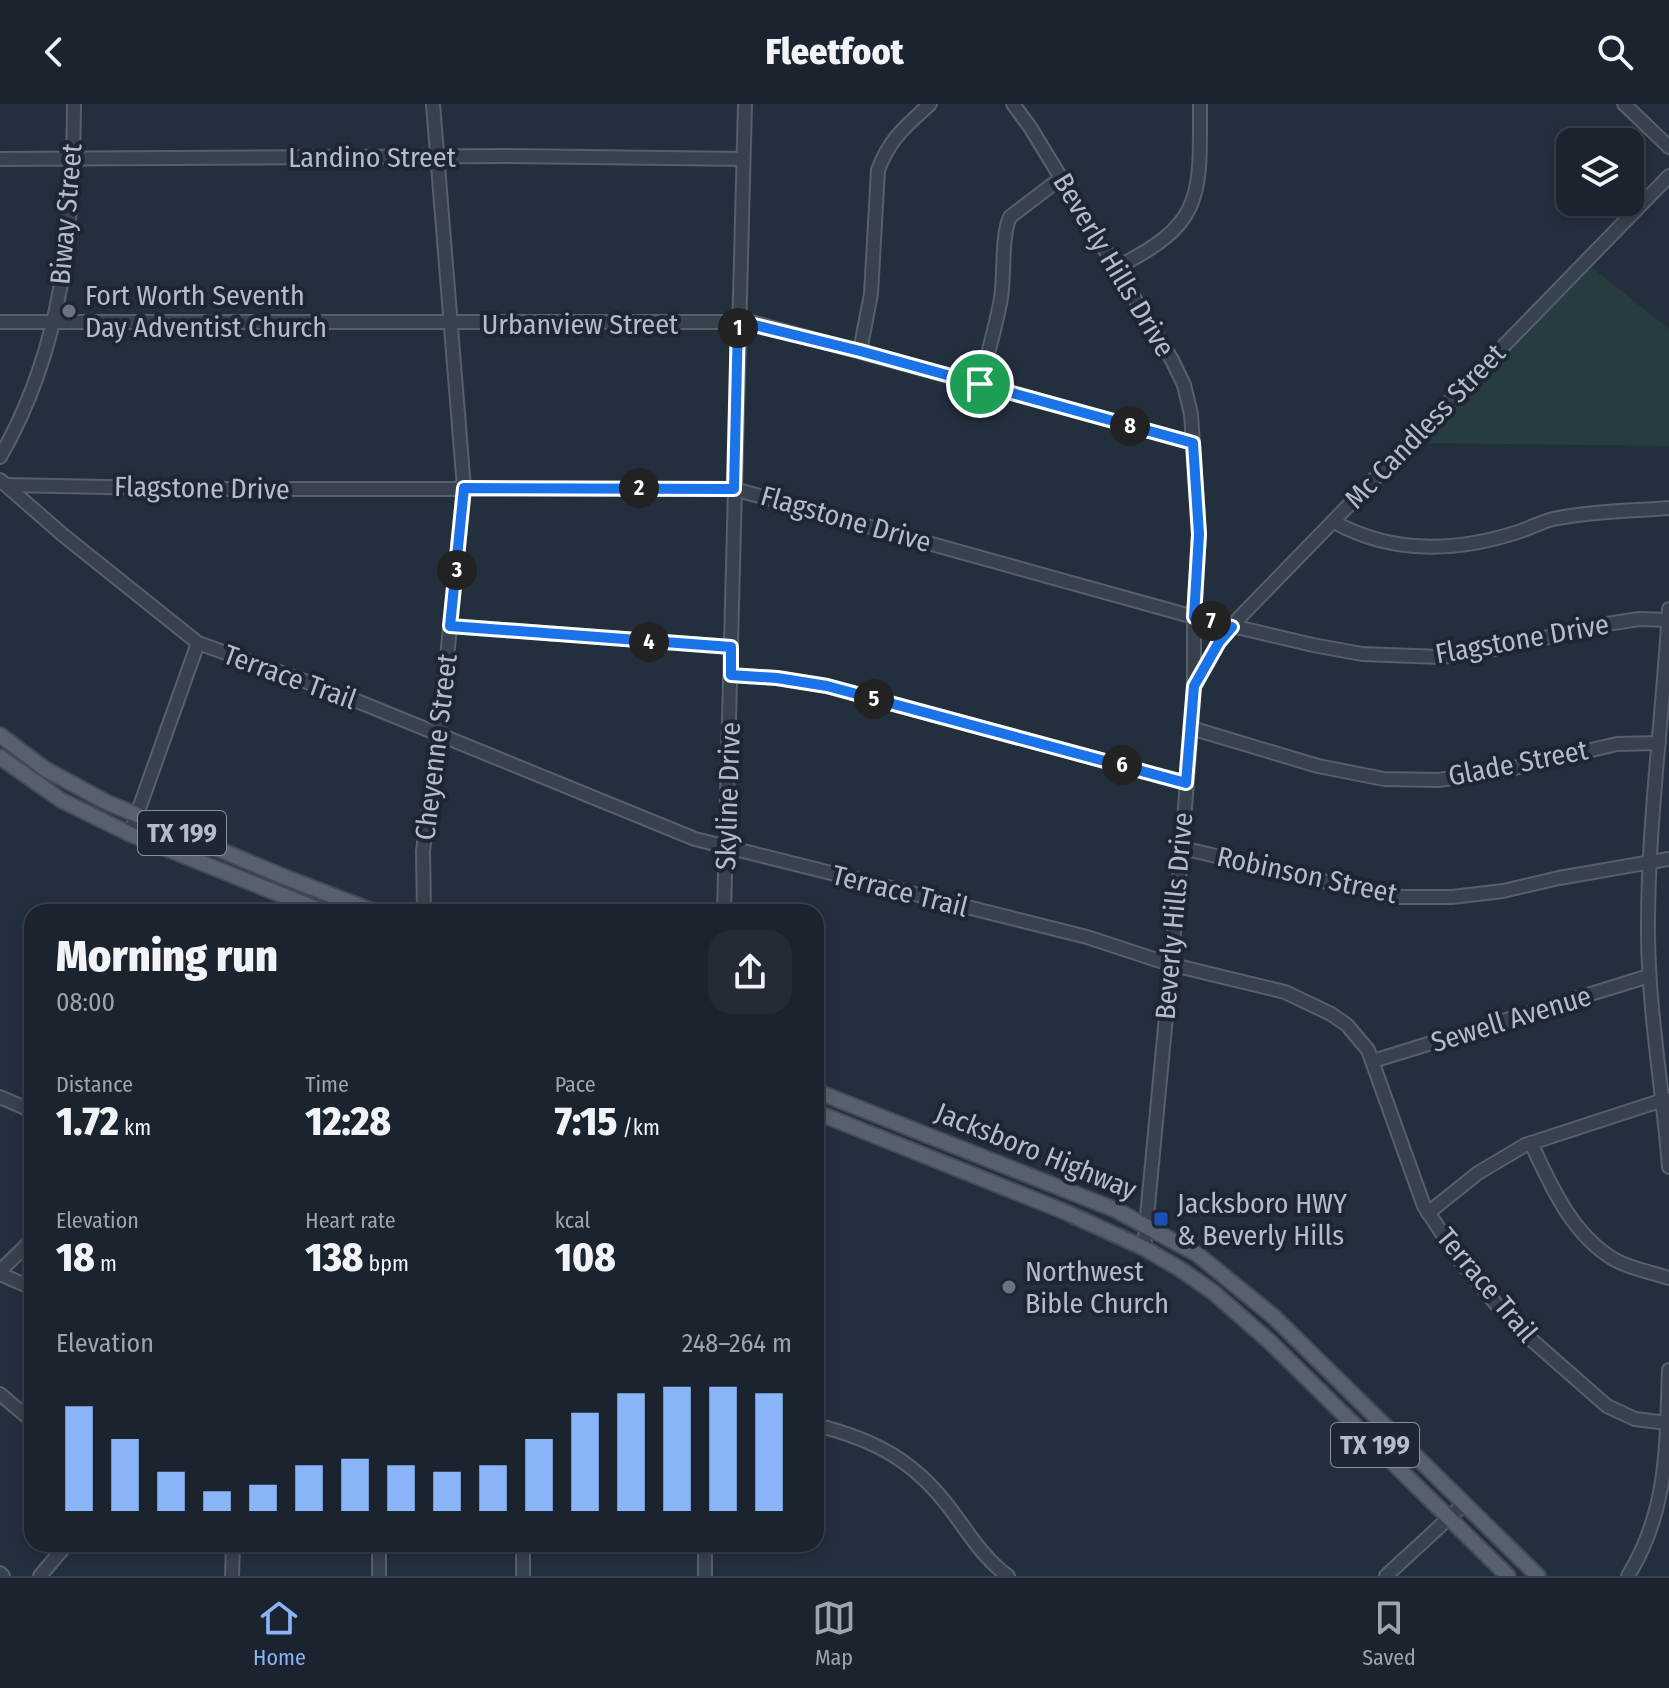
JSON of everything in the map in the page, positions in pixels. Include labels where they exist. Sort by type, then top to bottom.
[{"type":"main road","name":"TX 199","points":[[0,735],[45,769],[81,790],[140,808],[303,884],[354,904]]},
{"type":"main road","name":"TX 199","points":[[0,757],[61,800],[130,834],[304,904]]},
{"type":"main road","points":[[297,901],[303,884]]},
{"type":"main road","name":"Jacksboro Highway","points":[[824,1094],[1148,1225],[1197,1254],[1252,1296],[1538,1576]]},
{"type":"main road","name":"Jacksboro Highway","points":[[824,1115],[1063,1211],[1144,1248],[1213,1292],[1270,1342],[1508,1576]]},
{"type":"main road","points":[[936,1161],[945,1141]]},
{"type":"street","name":"Biway Street","points":[[0,457],[39,369],[53,323],[70,237],[74,104]]},
{"type":"street","name":"Cheyenne Street","points":[[424,904],[423,851],[464,488],[433,104]]},
{"type":"street","name":"Skyline Drive","points":[[724,904],[745,104]]},
{"type":"street","points":[[860,351],[871,294],[878,170],[894,137],[930,104]]},
{"type":"street","name":"Beverly Hills Drive","points":[[1013,104],[1143,310],[1184,385],[1191,414],[1199,534],[1194,686],[1182,848],[1144,1248]]},
{"type":"street","points":[[1115,268],[1152,247],[1180,225],[1188,213],[1198,183],[1200,104]]},
{"type":"street","points":[[1624,104],[1669,147]]},
{"type":"street","name":"Landino Street","points":[[0,159],[743,159]]},
{"type":"street","name":"Mc Candless Street","points":[[1194,686],[1219,642],[1232,627],[1409,440],[1669,176]]},
{"type":"street","points":[[980,384],[1001,300],[1006,225],[1010,217],[1061,178]]},
{"type":"street","name":"Urbanview Street","points":[[0,322],[367,321],[451,324],[738,321],[860,351],[1193,443]]},
{"type":"street","name":"Flagstone Drive","points":[[3,482],[206,489],[734,489],[1232,627],[1362,654],[1440,657],[1477,653],[1607,624],[1639,619],[1669,620]]},
{"type":"street","name":"Terrace Trail","points":[[3,482],[63,535],[198,643],[335,692],[695,839],[1087,937],[1169,964],[1285,992],[1347,1025],[1373,1061],[1428,1213],[1461,1262],[1534,1342],[1607,1406],[1635,1419],[1667,1423]]},
{"type":"street","points":[[1334,522],[1366,537],[1401,545],[1444,547],[1493,539],[1552,520],[1669,508]]},
{"type":"street","points":[[1669,609],[1651,860],[1649,976],[1665,1099],[1669,1167]]},
{"type":"street","points":[[450,626],[731,647]]},
{"type":"street","points":[[130,834],[198,643]]},
{"type":"street","points":[[731,675],[827,686],[1186,783]]},
{"type":"street","name":"Glade Street","points":[[1191,728],[1318,766],[1384,779],[1438,780],[1493,773],[1617,744],[1659,743]]},
{"type":"street","name":"Robinson Street","points":[[1182,848],[1391,897],[1452,897],[1503,891],[1651,860],[1669,859]]},
{"type":"street","name":"Sewell Avenue","points":[[1373,1061],[1649,976]]},
{"type":"street","points":[[0,1097],[24,1108]]},
{"type":"street","points":[[1428,1213],[1478,1173],[1531,1143],[1665,1099]]},
{"type":"street","points":[[1531,1143],[1565,1210],[1587,1238],[1614,1259],[1669,1278]]},
{"type":"street","points":[[24,1248],[0,1273],[24,1284]]},
{"type":"street","points":[[1628,1576],[1650,1534],[1662,1491],[1669,1370]]},
{"type":"street","points":[[0,1394],[24,1414]]},
{"type":"street","points":[[824,1427],[854,1435],[902,1460],[941,1496],[995,1567],[1008,1576]]},
{"type":"street","points":[[1386,1576],[1464,1504]]},
{"type":"street","points":[[40,1576],[60,1552]]},
{"type":"street","points":[[232,1576],[233,1552]]},
{"type":"street","points":[[379,1552],[379,1576]]},
{"type":"street","points":[[523,1552],[523,1576]]},
{"type":"street","points":[[705,1552],[705,1576]]},
{"type":"green space","points":[[1591,267],[1669,329],[1669,446],[1416,443]]},
{"type":"place","name":"Fort Worth Seventh Day Adventist Church","points":[[69,311]]},
{"type":"place","name":"Jacksboro HWY & Beverly Hills","points":[[1161,1219]]},
{"type":"place","name":"Northwest Bible Church","points":[[1009,1287]]},
{"type":"route","points":[[738,321],[980,384],[1193,443],[1199,534],[1194,617],[1232,627],[1219,642],[1194,686],[1186,783],[827,686],[800,680],[731,675],[731,647],[450,626],[464,488],[734,489],[738,321]]}]
